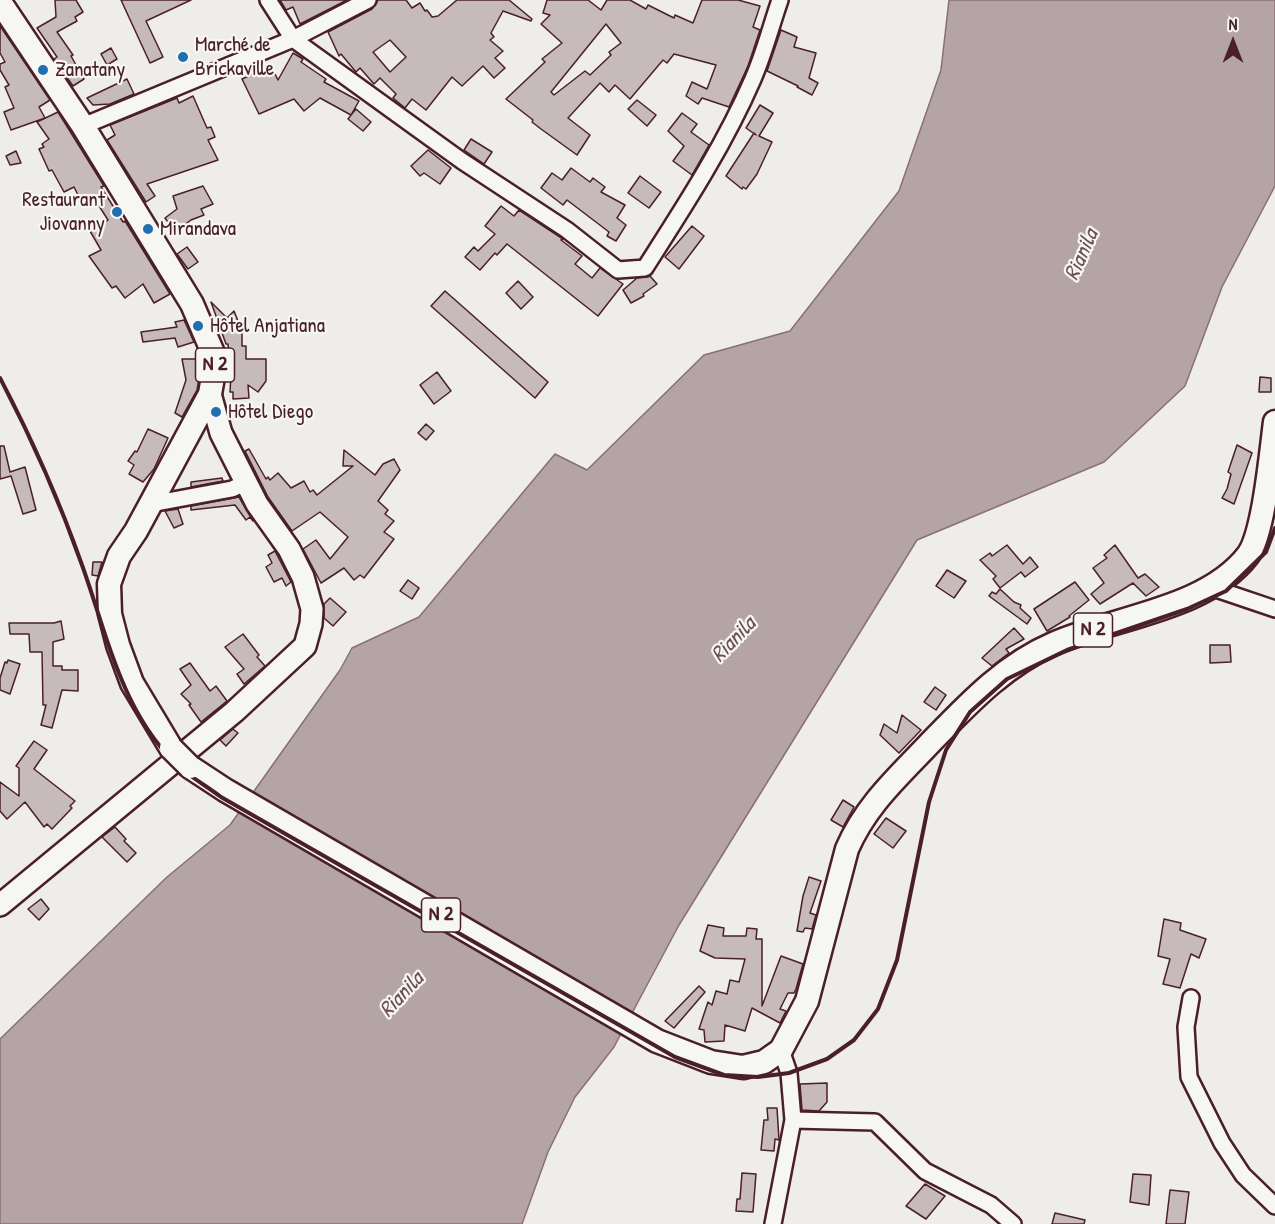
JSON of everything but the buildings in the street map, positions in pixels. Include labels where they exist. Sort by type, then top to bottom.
[{"type":"main road","name":"N 2","points":[[0,2],[83,126],[192,304],[216,360],[210,394],[136,531],[119,556],[109,584],[110,614],[132,683],[171,748],[190,767],[225,790],[657,1041],[711,1062],[742,1067],[764,1062],[781,1050],[807,1001],[847,849],[857,826],[895,779],[978,695],[1004,673],[1052,644],[1183,600],[1210,587],[1232,573],[1250,553],[1260,524],[1275,422]]},
{"type":"street","points":[[268,0],[293,39],[462,162],[567,230],[618,270],[645,268],[708,169],[754,77],[780,0]]},
{"type":"street","points":[[83,126],[293,39],[368,0]]},
{"type":"street","points":[[0,905],[234,712],[304,646],[311,624],[312,609],[303,576],[289,549],[258,504],[221,433],[210,394]]},
{"type":"street","points":[[151,504],[232,489],[247,482]]},
{"type":"street","points":[[1210,587],[1275,609]]},
{"type":"street","points":[[1191,998],[1186,1027],[1189,1077],[1222,1143],[1243,1175],[1275,1206]]},
{"type":"street","points":[[773,1224],[794,1120],[789,1073],[781,1050]]},
{"type":"street","points":[[794,1120],[875,1122],[925,1171],[991,1205],[1013,1224]]},
{"type":"water","name":"Rianila","points":[[949,0],[1275,0],[1275,186],[1222,287],[1185,386],[1104,462],[917,540],[679,925],[614,1047],[575,1097],[548,1152],[522,1224],[0,1224],[0,1039],[167,877],[230,825],[340,670],[352,648],[419,617],[555,454],[587,470],[704,355],[790,331],[899,191],[941,70]]},
{"type":"railway","points":[[0,378],[34,447],[64,517],[120,676],[132,702],[146,727],[163,750],[184,771],[221,797],[675,1057],[724,1075],[758,1077],[789,1073],[827,1059],[854,1040],[878,1009],[897,960],[929,802],[946,750],[970,712],[1007,679],[1067,650],[1187,609],[1226,591],[1266,552],[1275,528]]},
{"type":"place","name":"Marché de Brickaville","points":[[183,57]]},
{"type":"place","name":"Zanatany","points":[[43,70]]},
{"type":"place","name":"Restaurant Jiovanny","points":[[117,212]]},
{"type":"place","name":"Mirandava","points":[[148,229]]},
{"type":"place","name":"Hôtel Anjatiana","points":[[198,326]]},
{"type":"place","name":"Hôtel Diego","points":[[216,412]]}]
